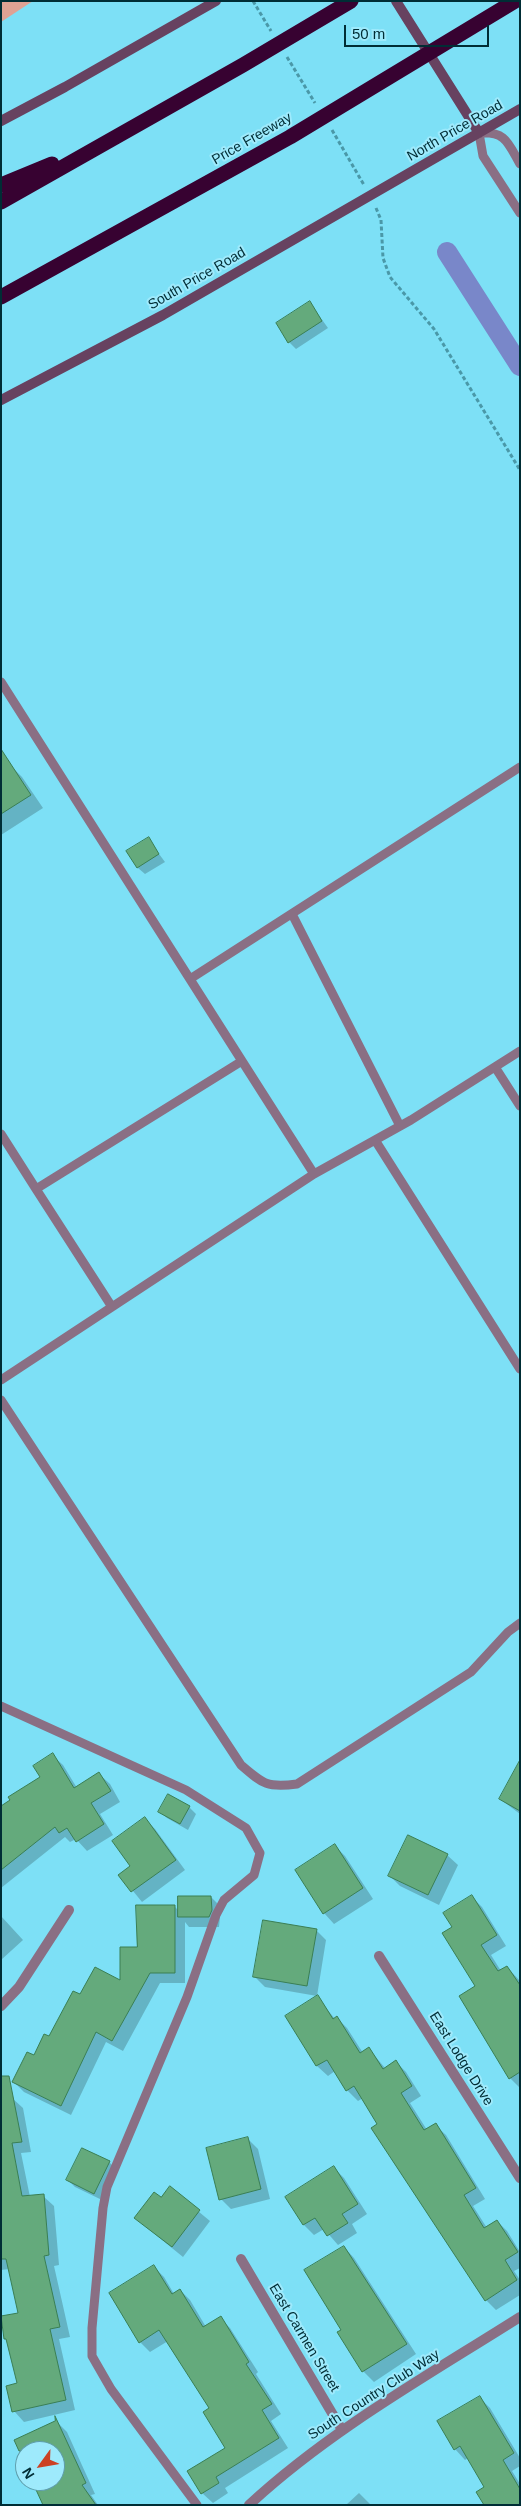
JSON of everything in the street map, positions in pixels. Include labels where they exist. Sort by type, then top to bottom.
[{"type":"highway","points":[[1,202],[351,1]]},
{"type":"highway","name":"Price Freeway","points":[[1,297],[290,137],[515,1]]},
{"type":"highway","points":[[1,185],[107,142]]},
{"type":"highway","points":[[1,309],[103,242]]},
{"type":"main road","points":[[1,121],[66,87],[216,1]]},
{"type":"main road","points":[[396,1],[479,133]]},
{"type":"main road","name":"North Price Road","points":[[404,177],[520,109]]},
{"type":"main road","name":"South Price Road","points":[[1,400],[164,315],[404,177]]},
{"type":"street","points":[[1,2006],[18,1987],[69,1910]]},
{"type":"street","name":"East Lodge Drive","points":[[379,1956],[520,2178]]},
{"type":"street","name":"East Carmen Street","points":[[241,2259],[342,2430]]},
{"type":"street","name":"South Country Club Way","points":[[249,2505],[285,2472],[342,2430],[520,2317]]},
{"type":"lane","points":[[520,164],[503,136],[492,132],[479,133],[482,156],[520,213]]},
{"type":"lane","points":[[1,682],[314,1174]]},
{"type":"lane","points":[[190,979],[520,767]]},
{"type":"lane","points":[[292,914],[400,1126]]},
{"type":"lane","points":[[1,1380],[314,1174],[400,1126],[520,1051]]},
{"type":"lane","points":[[36,1190],[242,1061]]},
{"type":"lane","points":[[495,1067],[520,1106]]},
{"type":"lane","points":[[1,1134],[112,1307]]},
{"type":"lane","points":[[374,1140],[520,1369]]},
{"type":"lane","points":[[1,1400],[241,1765],[260,1781],[276,1787],[297,1784],[471,1672],[508,1632],[520,1623]]},
{"type":"lane","points":[[1,1706],[186,1790],[246,1828],[260,1853],[254,1874],[224,1900],[216,1915],[187,1997],[107,2188],[103,2208],[92,2328],[92,2356],[111,2390],[197,2505]]},
{"type":"path","points":[[253,1],[272,33]]},
{"type":"path","points":[[282,50],[317,106]]},
{"type":"path","points":[[327,123],[371,196],[381,220],[384,258],[390,277],[434,329],[520,470]]},
{"type":"shaded area","points":[[1,1],[33,1],[1,22]]},
{"type":"building","points":[[310,301],[322,321],[288,343],[276,323]]},
{"type":"building","points":[[1,749],[31,795],[1,814]]},
{"type":"building","points":[[149,837],[159,854],[137,868],[126,851]]},
{"type":"building","points":[[53,1753],[74,1788],[99,1772],[111,1791],[91,1803],[104,1824],[76,1842],[67,1828],[59,1833],[55,1827],[1,1870],[1,1806],[10,1800],[8,1797],[40,1777],[33,1766]]},
{"type":"building","points":[[520,1760],[520,1811],[499,1799]]},
{"type":"building","points":[[168,1794],[190,1806],[180,1824],[158,1812]]},
{"type":"building","points":[[145,1817],[176,1860],[131,1892],[118,1875],[130,1866],[112,1841]]},
{"type":"building","points":[[408,1835],[448,1854],[428,1895],[388,1876]]},
{"type":"building","points":[[335,1844],[363,1888],[323,1914],[295,1870]]},
{"type":"building","points":[[472,1895],[497,1935],[481,1945],[498,1971],[507,1966],[520,1985],[520,2072],[509,2079],[459,1996],[475,1986],[442,1933],[452,1927],[443,1913]]},
{"type":"building","points":[[178,1896],[211,1896],[212,1910],[209,1917],[178,1917]]},
{"type":"building","points":[[136,1905],[175,1905],[175,1973],[150,1973],[112,2041],[96,2032],[61,2106],[12,2082],[27,2052],[34,2055],[44,2034],[49,2036],[73,1991],[80,1994],[95,1967],[120,1980],[120,1947],[137,1947]]},
{"type":"building","points":[[263,1920],[317,1929],[307,1986],[253,1977]]},
{"type":"building","points":[[318,1995],[333,2019],[337,2016],[360,2053],[369,2047],[383,2069],[396,2060],[412,2086],[401,2093],[424,2130],[436,2123],[476,2188],[464,2195],[484,2228],[497,2220],[518,2252],[505,2260],[517,2280],[485,2301],[371,2128],[377,2124],[354,2086],[346,2091],[327,2060],[316,2066],[285,2016]]},
{"type":"building","points":[[1,2076],[9,2076],[22,2142],[12,2143],[22,2196],[44,2194],[49,2255],[44,2256],[60,2327],[50,2329],[66,2400],[12,2412],[6,2386],[17,2383],[6,2339],[4,2339],[1,2316],[18,2313],[6,2259],[1,2259]]},
{"type":"building","points":[[248,2137],[261,2189],[219,2200],[206,2148]]},
{"type":"building","points":[[82,2148],[110,2161],[94,2194],[66,2180]]},
{"type":"building","points":[[334,2166],[358,2204],[342,2214],[348,2223],[327,2236],[315,2218],[303,2225],[285,2197]]},
{"type":"building","points":[[170,2186],[200,2210],[172,2247],[134,2218],[154,2192],[161,2197]]},
{"type":"building","points":[[344,2246],[407,2344],[362,2372],[337,2332],[341,2330],[304,2270]]},
{"type":"building","points":[[154,2265],[172,2294],[180,2289],[203,2327],[221,2316],[249,2362],[246,2364],[272,2404],[262,2410],[279,2438],[216,2477],[219,2483],[201,2494],[187,2471],[225,2448],[203,2412],[209,2408],[159,2330],[139,2343],[109,2293]]},
{"type":"building","points":[[480,2396],[514,2453],[503,2460],[520,2489],[520,2505],[484,2505],[476,2492],[484,2487],[460,2446],[454,2450],[437,2421]]},
{"type":"building","points":[[55,2416],[86,2483],[82,2485],[96,2505],[43,2505],[37,2491],[65,2491],[65,2441],[15,2442],[14,2440],[55,2421]]},
{"type":"waterway","points":[[447,252],[520,366]]}]
